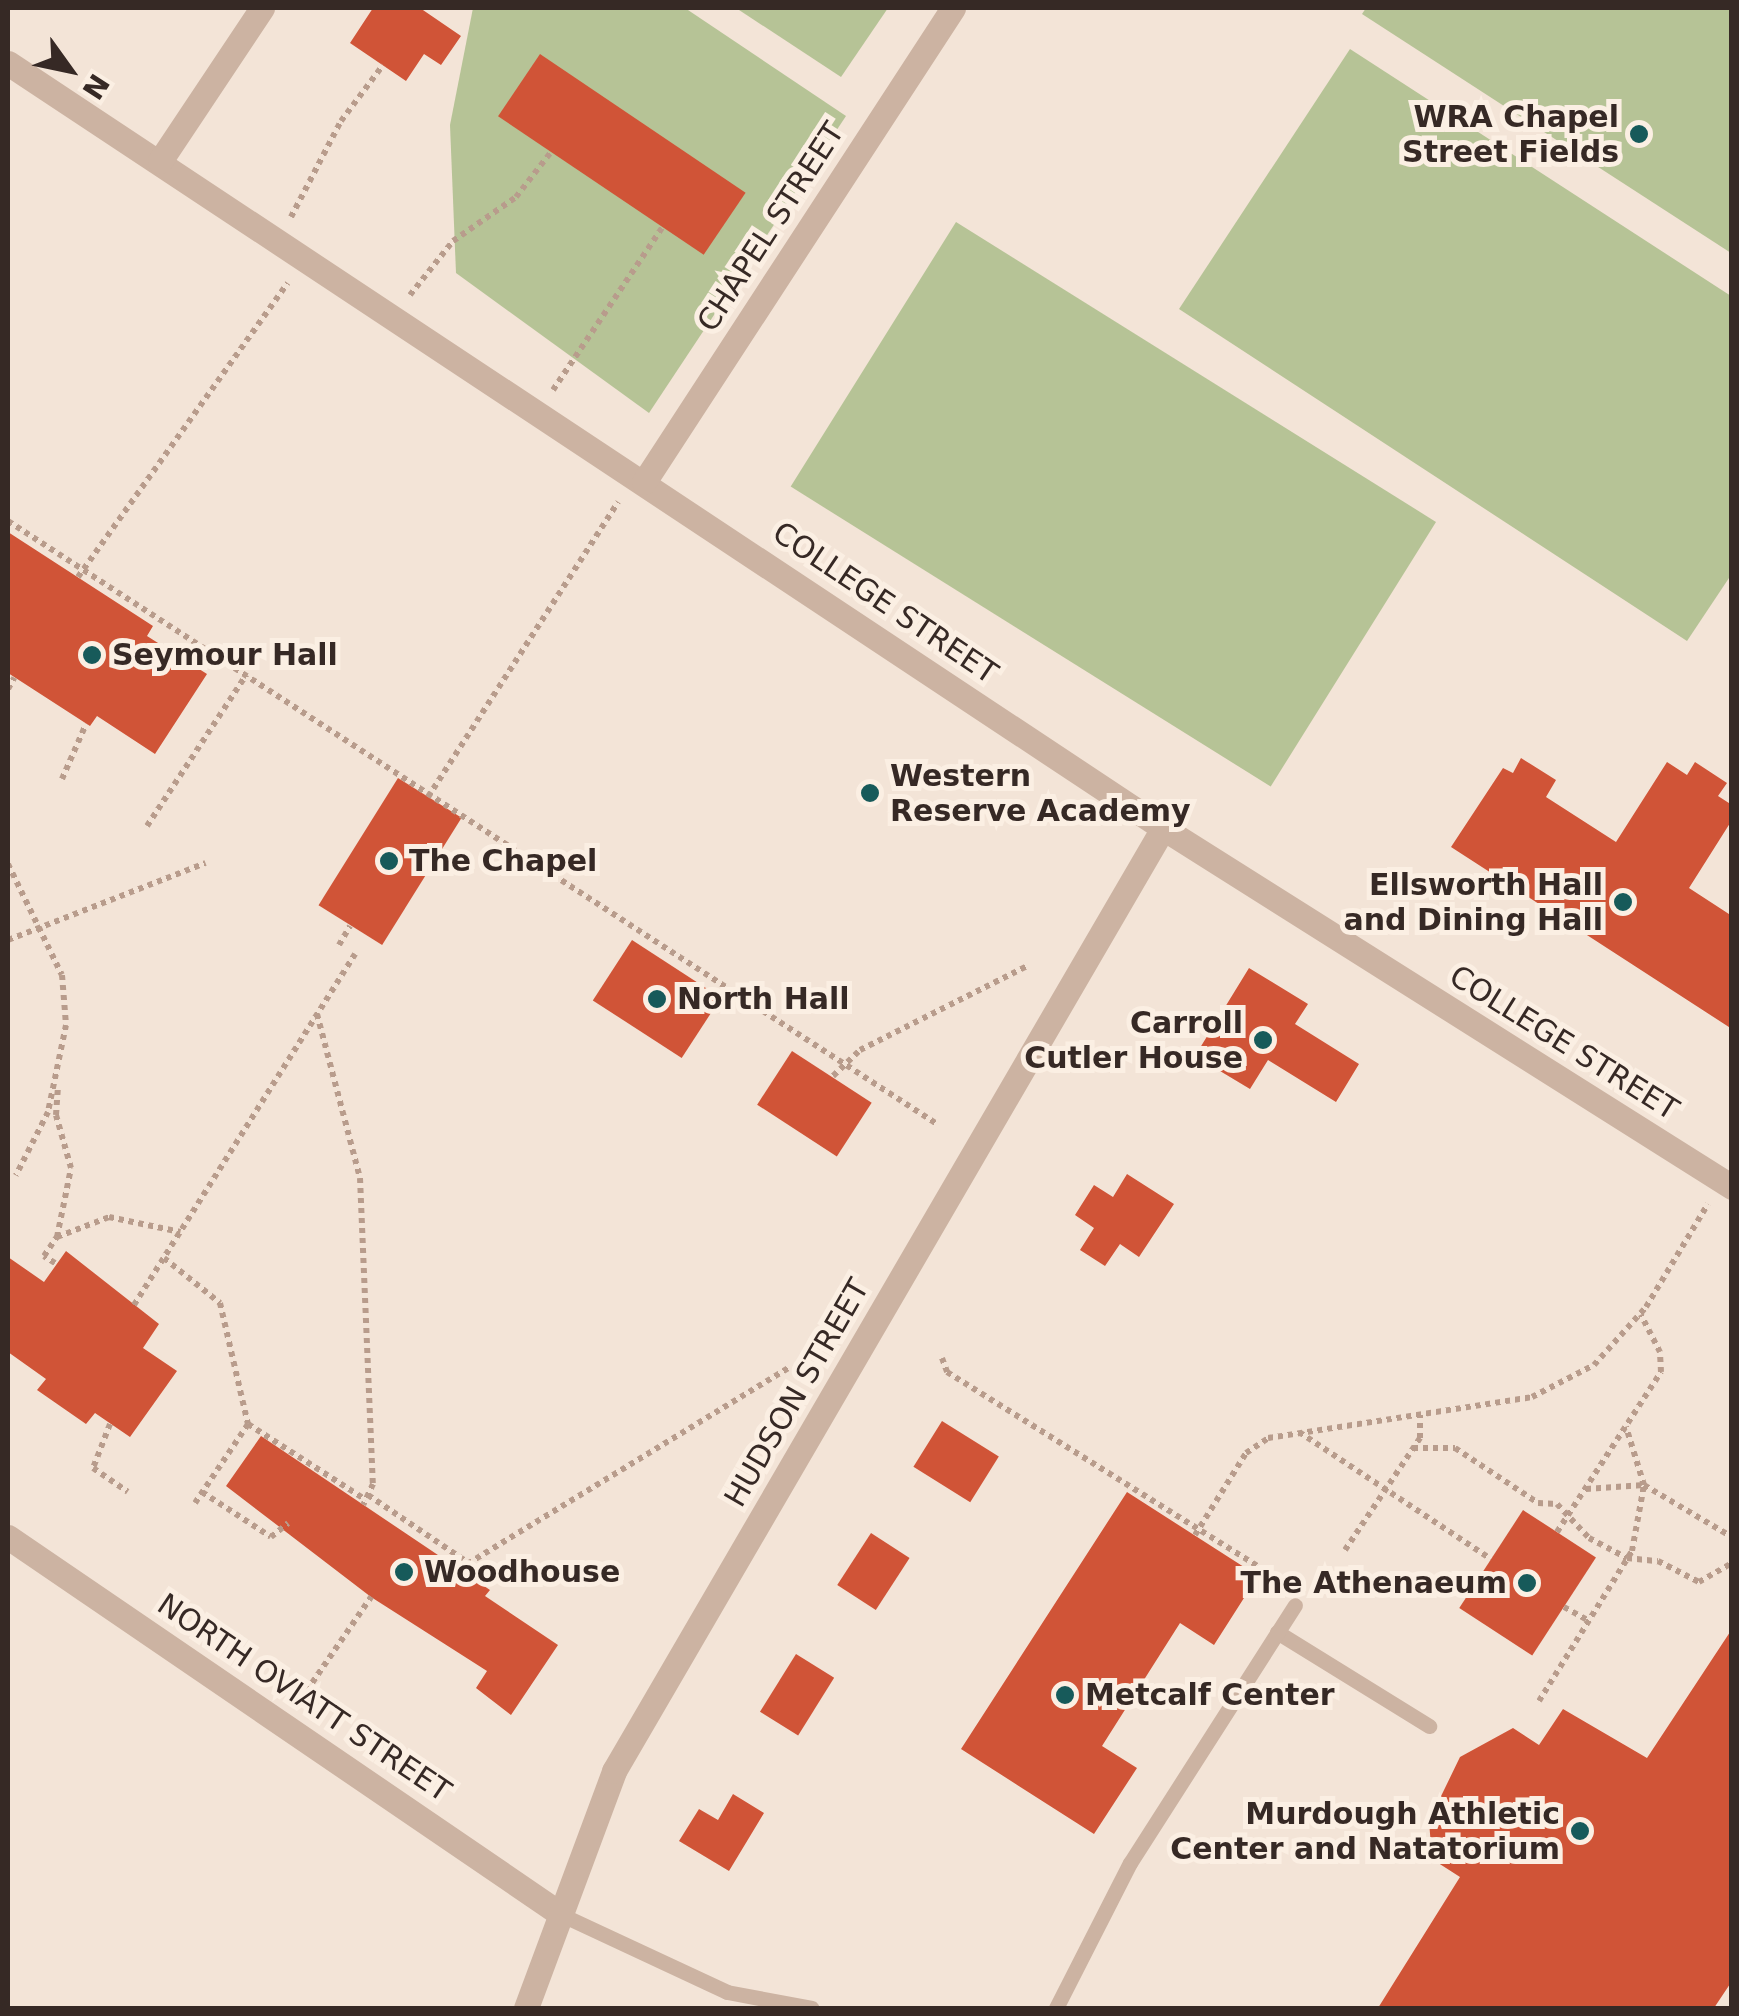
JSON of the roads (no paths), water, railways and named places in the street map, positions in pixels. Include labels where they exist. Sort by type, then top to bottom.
[{"type":"street","points":[[160,161],[262,8]]},
{"type":"street","name":"CHAPEL STREET","points":[[639,479],[953,8]]},
{"type":"street","name":"COLLEGE STREET","points":[[8,64],[395,316],[1163,828],[1726,1184]]},
{"type":"street","name":"HUDSON STREET","points":[[526,2008],[614,1771],[1163,828]]},
{"type":"street","name":"NORTH OVIATT STREET","points":[[8,1537],[562,1915]]},
{"type":"lane","points":[[1056,2008],[1130,1863],[1295,1605]]},
{"type":"lane","points":[[1277,1632],[1428,1726]]},
{"type":"lane","points":[[562,1915],[726,1992],[812,2008]]},
{"type":"place","name":"WRA Chapel Street Fields","points":[[1639,134]]},
{"type":"place","name":"Seymour Hall","points":[[92,655]]},
{"type":"place","name":"Western Reserve Academy","points":[[870,793]]},
{"type":"place","name":"The Chapel","points":[[389,861]]},
{"type":"place","name":"Ellsworth Hall and Dining Hall","points":[[1623,902]]},
{"type":"place","name":"North Hall","points":[[657,999]]},
{"type":"place","name":"Carroll Cutler House","points":[[1263,1040]]},
{"type":"place","name":"Woodhouse","points":[[404,1572]]},
{"type":"place","name":"The Athenaeum","points":[[1527,1583]]},
{"type":"place","name":"Metcalf Center","points":[[1065,1695]]},
{"type":"place","name":"Murdough Athletic Center and Natatorium","points":[[1580,1831]]}]
